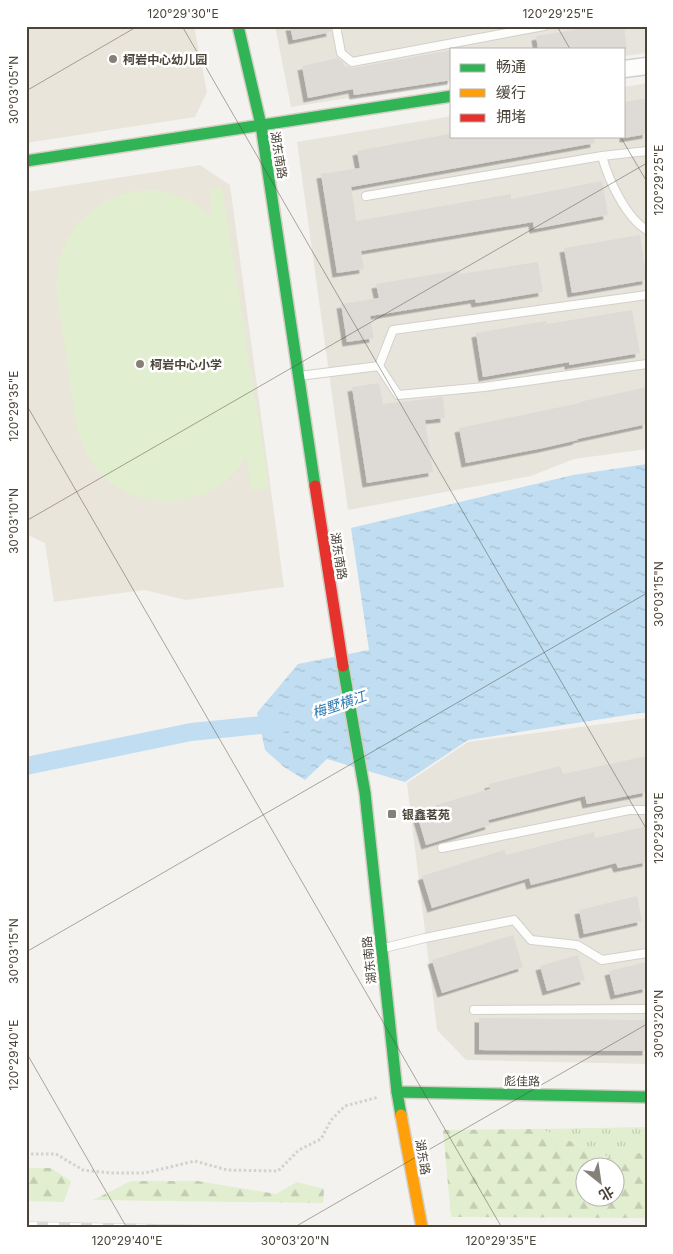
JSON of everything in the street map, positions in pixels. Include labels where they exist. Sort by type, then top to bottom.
[{"type":"street","name":"湖东南路","points":[[238,26],[261,125],[333,607],[365,792],[397,1092]]},
{"type":"street","points":[[626,70],[647,66]]},
{"type":"street","points":[[26,161],[450,96]]},
{"type":"street","name":"彪佳路","points":[[397,1092],[647,1097]]},
{"type":"street","name":"湖东路","points":[[397,1092],[422,1228]]},
{"type":"lane","points":[[336,26],[341,53],[352,62],[544,26]]},
{"type":"lane","points":[[366,196],[647,150]]},
{"type":"lane","points":[[602,156],[606,172],[622,202],[639,226],[647,230]]},
{"type":"lane","points":[[379,366],[393,330],[647,295]]},
{"type":"lane","points":[[379,366],[398,394],[484,387],[647,364]]},
{"type":"lane","points":[[298,376],[379,366]]},
{"type":"lane","points":[[442,848],[629,810],[647,810]]},
{"type":"lane","points":[[382,949],[425,938],[514,920],[531,940],[577,945],[602,960],[647,953]]},
{"type":"lane","points":[[474,1010],[647,1009]]},
{"type":"path","points":[[26,1154],[56,1154],[83,1170],[110,1173],[145,1173],[195,1161],[227,1170],[278,1171],[299,1150],[321,1139],[330,1120],[345,1106],[397,1092]]},
{"type":"shaded area","name":"柯岩中心幼儿园","points":[[26,26],[194,26],[207,92],[195,117],[26,143]]},
{"type":"shaded area","points":[[275,26],[647,26],[647,53],[626,56],[626,48],[450,48],[450,82],[291,107]]},
{"type":"shaded area","points":[[647,83],[647,449],[574,459],[531,476],[348,510],[297,142],[450,116],[450,138],[626,138],[626,87]]},
{"type":"shaded area","name":"柯岩中心小学","points":[[200,165],[230,185],[284,587],[186,600],[144,590],[54,602],[45,543],[30,536],[26,537],[26,192]]},
{"type":"shaded area","points":[[647,718],[647,1064],[466,1060],[437,1030],[407,783],[468,742]]},
{"type":"green space","points":[[222,187],[269,488],[251,490],[246,455],[236,471],[221,485],[204,494],[185,500],[164,501],[144,499],[125,492],[109,482],[95,467],[79,436],[58,300],[58,266],[61,253],[82,219],[92,210],[115,197],[139,191],[162,191],[193,202],[212,216],[209,189]]},
{"type":"green space","points":[[647,1127],[647,1150],[626,1158],[626,1156],[606,1156],[541,1129]]},
{"type":"green space","points":[[541,1129],[606,1156],[576,1156],[576,1206],[626,1206],[626,1158],[647,1150],[647,1218],[451,1217],[443,1130]]},
{"type":"green space","points":[[26,1168],[51,1168],[71,1181],[64,1202],[26,1201]]},
{"type":"green space","points":[[131,1181],[198,1181],[276,1194],[297,1182],[324,1189],[323,1203],[93,1200]]},
{"type":"water","points":[[647,464],[647,713],[468,740],[405,782],[327,759],[305,780],[284,767],[265,750],[257,713],[298,664],[369,650],[351,528],[573,475]]},
{"type":"building","points":[[290,26],[330,26],[331,32],[293,40]]},
{"type":"building","points":[[598,26],[624,26],[627,49],[538,48],[536,36]]},
{"type":"building","points":[[450,50],[450,80],[354,95],[353,89],[308,98],[302,66],[338,58],[343,62],[344,66],[353,68]]},
{"type":"building","points":[[647,98],[647,134],[626,138],[626,102]]},
{"type":"building","points":[[449,134],[450,138],[594,138],[595,143],[351,187],[356,221],[511,194],[511,199],[602,181],[608,215],[534,229],[533,222],[361,251],[364,269],[337,273],[321,174],[360,168],[357,151]]},
{"type":"building","points":[[640,235],[647,280],[572,293],[564,248]]},
{"type":"building","points":[[538,262],[543,292],[476,303],[475,299],[370,316],[374,338],[347,342],[341,304],[379,298],[376,284],[459,270],[460,274]]},
{"type":"building","points":[[632,310],[640,353],[569,365],[569,362],[483,377],[476,333],[546,321],[547,324]]},
{"type":"building","points":[[379,383],[383,404],[443,397],[445,418],[425,420],[433,472],[367,483],[352,387]]},
{"type":"building","points":[[647,387],[647,424],[543,448],[466,463],[459,428]]},
{"type":"building","points":[[647,756],[647,792],[587,804],[585,796],[488,820],[490,825],[426,845],[416,811],[490,789],[489,784],[560,766],[563,774]]},
{"type":"building","points":[[647,826],[647,862],[618,868],[616,863],[531,885],[529,878],[432,908],[422,876],[504,850],[506,855],[594,832],[595,838]]},
{"type":"building","points":[[637,896],[642,921],[584,934],[579,910]]},
{"type":"building","points":[[513,935],[523,967],[442,993],[432,960]]},
{"type":"building","points":[[578,955],[585,980],[547,991],[540,966]]},
{"type":"building","points":[[647,962],[647,988],[615,995],[609,971]]},
{"type":"building","points":[[479,1018],[647,1020],[647,1051],[479,1050]]},
{"type":"waterway","name":"梅墅横江","points":[[26,766],[191,732],[282,723]]},
{"type":"railway","points":[[26,1224],[221,1228]]},
{"type":"traffic: fast","points":[[238,26],[261,125],[315,486]]},
{"type":"traffic: fast","points":[[26,161],[450,96]]},
{"type":"traffic: fast","points":[[343,666],[365,793],[401,1115]]},
{"type":"traffic: fast","points":[[397,1092],[647,1097]]},
{"type":"traffic: slow","points":[[401,1115],[422,1228]]},
{"type":"traffic: jam","points":[[315,486],[343,666]]},
{"type":"place","name":"柯岩中心幼儿园","points":[[113,59]]},
{"type":"place","name":"柯岩中心小学","points":[[140,364]]},
{"type":"place","name":"银鑫茗苑","points":[[392,814]]}]
